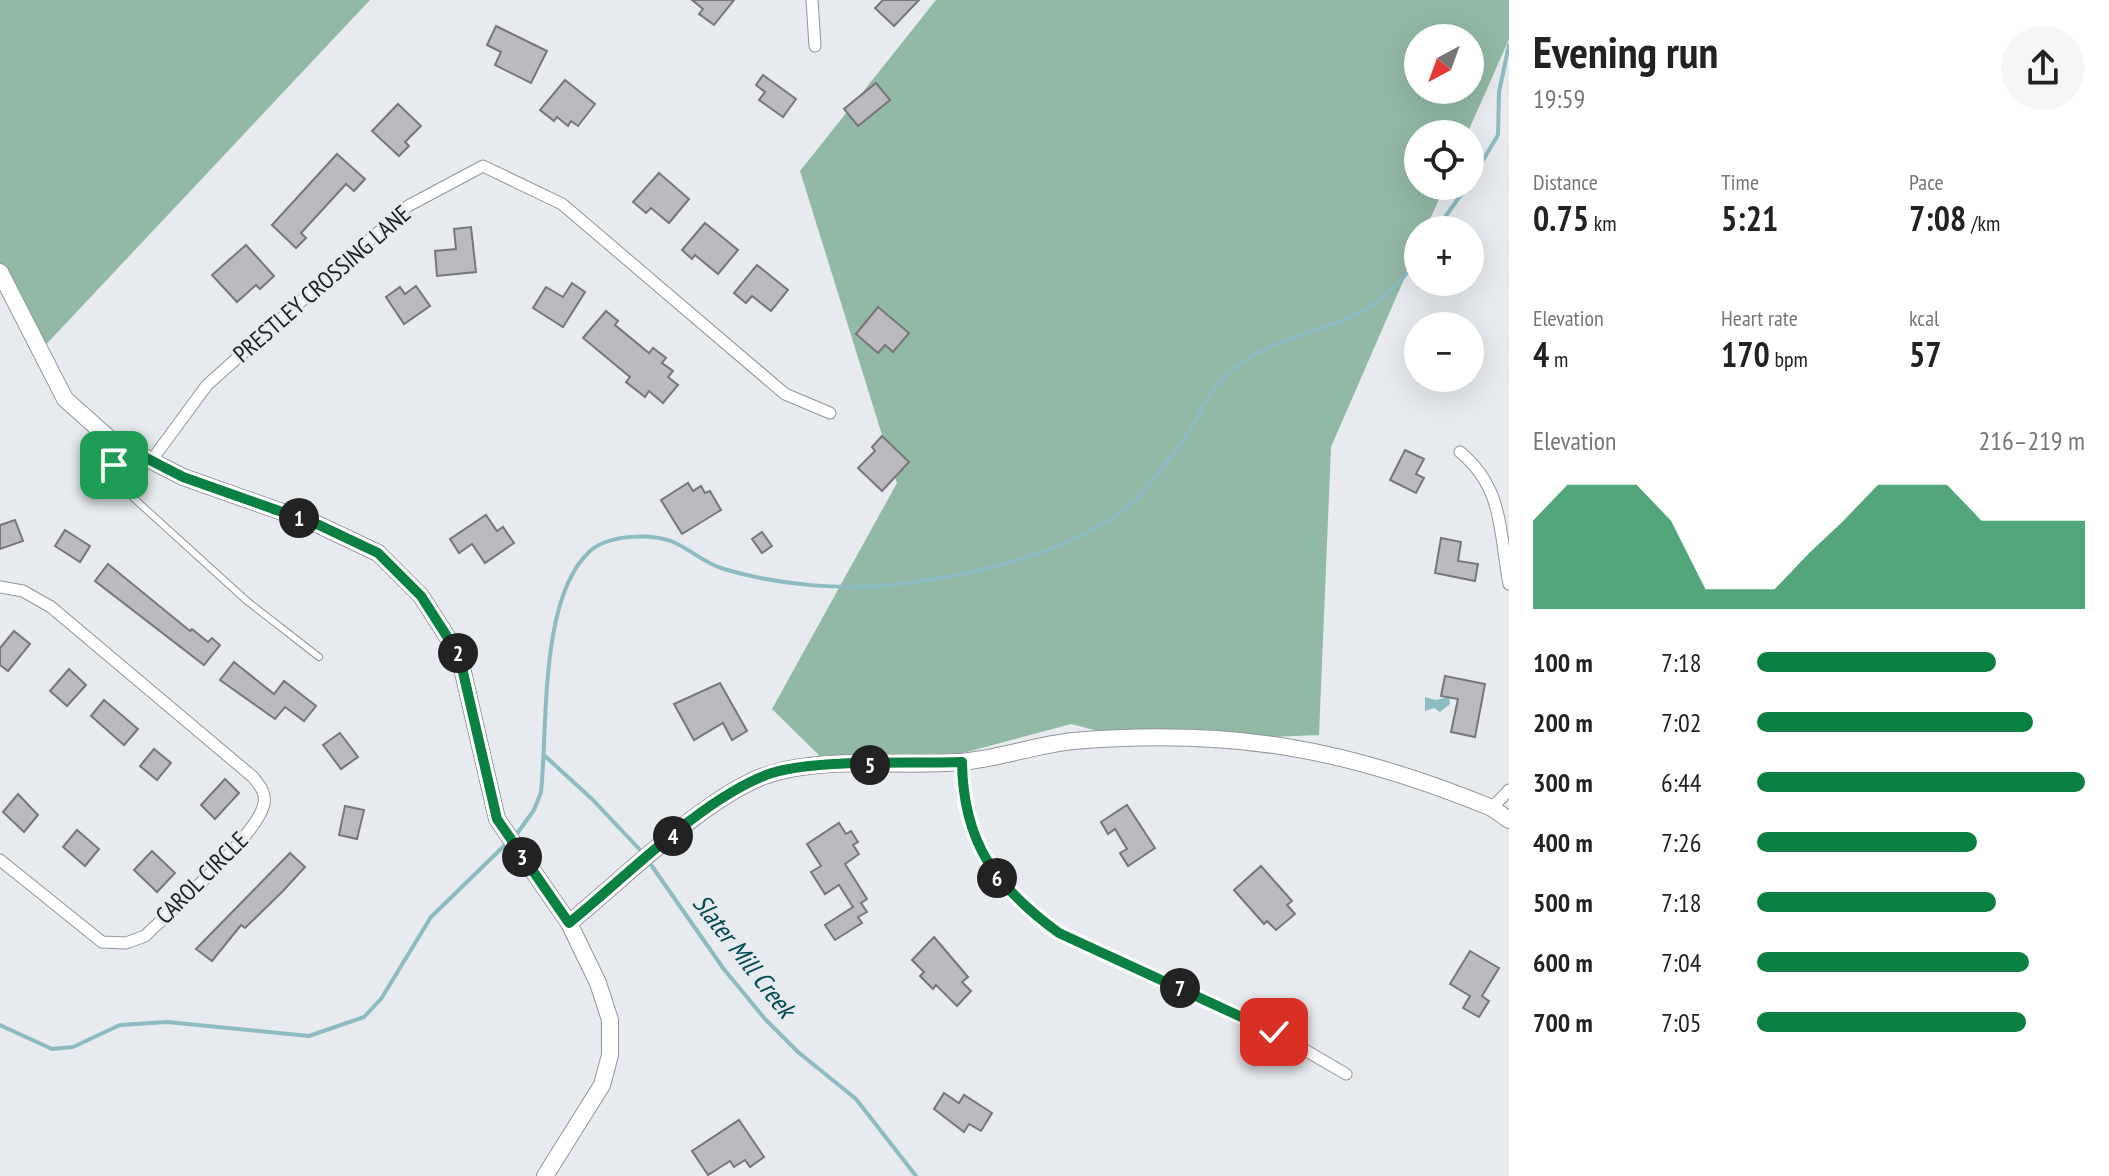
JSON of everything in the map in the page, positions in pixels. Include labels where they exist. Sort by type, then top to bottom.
[{"type":"street","points":[[812,0],[815,46]]},
{"type":"street","name":"PRESTLEY CROSSING LANE","points":[[151,461],[207,385],[408,206],[483,166],[562,204],[785,394],[830,413]]},
{"type":"street","points":[[0,272],[65,399],[119,444],[183,477],[319,525],[378,553],[421,596],[459,655],[497,819],[569,923],[610,1020],[610,1055],[602,1085],[545,1176]]},
{"type":"street","points":[[1460,452],[1480,468],[1492,490],[1509,584]]},
{"type":"street","name":"CAROL CIRCLE","points":[[0,587],[23,591],[51,607],[253,777],[264,791],[259,817],[250,831],[145,936],[126,943],[102,942],[0,860]]},
{"type":"street","points":[[569,923],[726,796],[766,775],[799,768],[962,762],[1071,742],[1195,737],[1258,742],[1371,763],[1492,808],[1509,820]]},
{"type":"street","points":[[962,762],[962,793],[991,871],[1031,913],[1059,933],[1274,1032],[1346,1074]]},
{"type":"street","points":[[1492,808],[1509,790]]},
{"type":"lane","points":[[119,444],[113,475],[117,483],[247,601],[319,657]]},
{"type":"green space","points":[[0,0],[370,0],[38,353],[0,272]]},
{"type":"green space","points":[[936,0],[1509,0],[1509,39],[1484,96],[1484,24],[1404,24],[1404,104],[1480,104],[1473,120],[1404,120],[1404,200],[1439,200],[1431,216],[1404,216],[1404,279],[1331,447],[1319,735],[1141,742],[1071,724],[948,757],[830,766],[772,709],[897,483],[800,171]]},
{"type":"water","points":[[1425,697],[1436,700],[1449,697],[1450,704],[1440,712],[1434,708],[1425,711]]},
{"type":"building","points":[[692,0],[734,0],[714,25],[699,14],[703,9]]},
{"type":"building","points":[[883,0],[919,0],[894,26],[875,8]]},
{"type":"building","points":[[496,26],[547,51],[531,83],[495,65],[501,52],[487,45]]},
{"type":"building","points":[[763,75],[796,99],[783,117],[759,100],[765,92],[756,85]]},
{"type":"building","points":[[565,80],[595,104],[578,126],[571,121],[568,126],[557,117],[554,121],[540,110]]},
{"type":"building","points":[[876,83],[890,100],[858,126],[844,109]]},
{"type":"building","points":[[398,104],[421,126],[405,142],[409,146],[399,156],[372,131]]},
{"type":"building","points":[[337,154],[365,179],[354,191],[346,184],[301,233],[306,238],[296,248],[272,225]]},
{"type":"building","points":[[659,173],[689,199],[669,223],[651,208],[646,213],[633,202]]},
{"type":"building","points":[[705,223],[738,250],[718,274],[695,255],[692,259],[682,250]]},
{"type":"building","points":[[471,227],[476,272],[437,276],[435,251],[456,249],[454,229]]},
{"type":"building","points":[[246,245],[274,276],[260,289],[256,285],[237,302],[212,275]]},
{"type":"building","points":[[757,265],[788,290],[771,311],[752,296],[746,303],[734,293]]},
{"type":"building","points":[[572,283],[585,292],[563,327],[533,308],[546,287],[563,297]]},
{"type":"building","points":[[416,286],[430,306],[404,324],[386,297],[400,287],[405,294]]},
{"type":"building","points":[[878,307],[909,333],[893,352],[885,345],[878,353],[856,334]]},
{"type":"building","points":[[606,311],[618,321],[615,325],[649,353],[653,348],[666,358],[662,363],[673,371],[668,377],[678,385],[663,403],[649,391],[645,397],[626,382],[630,377],[583,338]]},
{"type":"building","points":[[882,436],[909,462],[882,491],[858,468],[875,451],[872,447]]},
{"type":"building","points":[[1405,450],[1424,459],[1416,474],[1424,478],[1416,493],[1390,480]]},
{"type":"building","points":[[688,483],[693,491],[701,486],[705,493],[710,491],[721,510],[682,534],[661,500]]},
{"type":"building","points":[[486,515],[497,531],[503,527],[514,543],[485,563],[472,544],[459,553],[450,539]]},
{"type":"building","points":[[15,520],[23,541],[0,549],[0,525]]},
{"type":"building","points":[[65,530],[90,546],[80,562],[55,546]]},
{"type":"building","points":[[762,532],[772,546],[762,553],[752,539]]},
{"type":"building","points":[[1441,538],[1461,542],[1458,561],[1478,564],[1475,581],[1435,573]]},
{"type":"building","points":[[108,564],[190,631],[192,629],[208,642],[212,638],[220,645],[204,665],[95,581]]},
{"type":"building","points":[[14,631],[30,644],[8,671],[0,665],[0,648]]},
{"type":"building","points":[[234,662],[274,694],[284,681],[316,706],[304,721],[285,707],[275,719],[220,680]]},
{"type":"building","points":[[69,669],[86,685],[67,706],[50,691]]},
{"type":"building","points":[[1445,676],[1485,684],[1475,737],[1451,732],[1458,699],[1441,696]]},
{"type":"building","points":[[720,683],[747,731],[732,740],[723,723],[694,740],[674,704]]},
{"type":"building","points":[[104,700],[138,729],[124,745],[91,716]]},
{"type":"building","points":[[340,733],[358,757],[341,769],[323,745]]},
{"type":"building","points":[[154,749],[171,763],[157,780],[140,766]]},
{"type":"building","points":[[225,779],[239,793],[215,819],[201,805]]},
{"type":"building","points":[[18,794],[38,815],[24,832],[3,812]]},
{"type":"building","points":[[1127,805],[1155,848],[1128,866],[1120,853],[1127,849],[1115,829],[1108,834],[1101,822]]},
{"type":"building","points":[[345,806],[364,810],[357,839],[339,835]]},
{"type":"building","points":[[839,823],[846,834],[851,831],[858,842],[853,845],[859,854],[845,864],[867,899],[861,903],[867,912],[858,917],[862,923],[835,940],[825,925],[853,907],[839,885],[825,894],[811,872],[821,866],[807,844]]},
{"type":"building","points":[[77,830],[99,849],[85,866],[63,847]]},
{"type":"building","points":[[152,851],[175,873],[157,892],[134,870]]},
{"type":"building","points":[[290,853],[305,867],[283,891],[245,928],[241,925],[212,961],[196,949]]},
{"type":"building","points":[[1261,866],[1292,901],[1287,905],[1295,914],[1276,930],[1267,921],[1264,924],[1234,890]]},
{"type":"building","points":[[934,937],[968,977],[962,982],[971,991],[957,1006],[936,985],[933,989],[920,976],[924,972],[912,960]]},
{"type":"building","points":[[1470,951],[1499,968],[1482,996],[1489,1001],[1479,1017],[1463,1008],[1470,996],[1450,984]]},
{"type":"building","points":[[944,1093],[959,1103],[964,1095],[992,1113],[981,1131],[969,1124],[964,1132],[934,1109]]},
{"type":"building","points":[[739,1120],[764,1157],[750,1167],[745,1160],[734,1167],[730,1161],[708,1175],[692,1151]]},
{"type":"waterway","points":[[1484,158],[1498,135],[1499,92],[1509,45]]},
{"type":"waterway","points":[[1446,216],[1457,200]]},
{"type":"waterway","points":[[516,835],[534,810],[541,792],[549,665],[561,600],[573,573],[597,546],[628,537],[662,538],[716,566],[744,575],[811,585],[856,587],[959,575],[1022,559],[1081,535],[1132,503],[1182,442],[1214,390],[1230,372],[1254,355],[1279,343],[1328,326],[1375,303],[1404,276]]},
{"type":"waterway","name":"Slater Mill Creek","points":[[545,756],[593,800],[642,852]]},
{"type":"waterway","points":[[0,1025],[52,1049],[73,1047],[120,1025],[167,1022],[309,1036],[364,1017],[381,999],[431,917],[506,844]]},
{"type":"waterway","name":"Slater Mill Creek","points":[[647,859],[723,968],[765,1019],[798,1052],[856,1099],[916,1176]]},
{"type":"route","points":[[114,465],[119,444],[183,477],[319,525],[378,553],[421,596],[459,655],[497,819],[569,923],[726,796],[766,775],[799,768],[962,762],[962,793],[972,830],[991,871],[1031,913],[1059,933],[1274,1032]]}]
